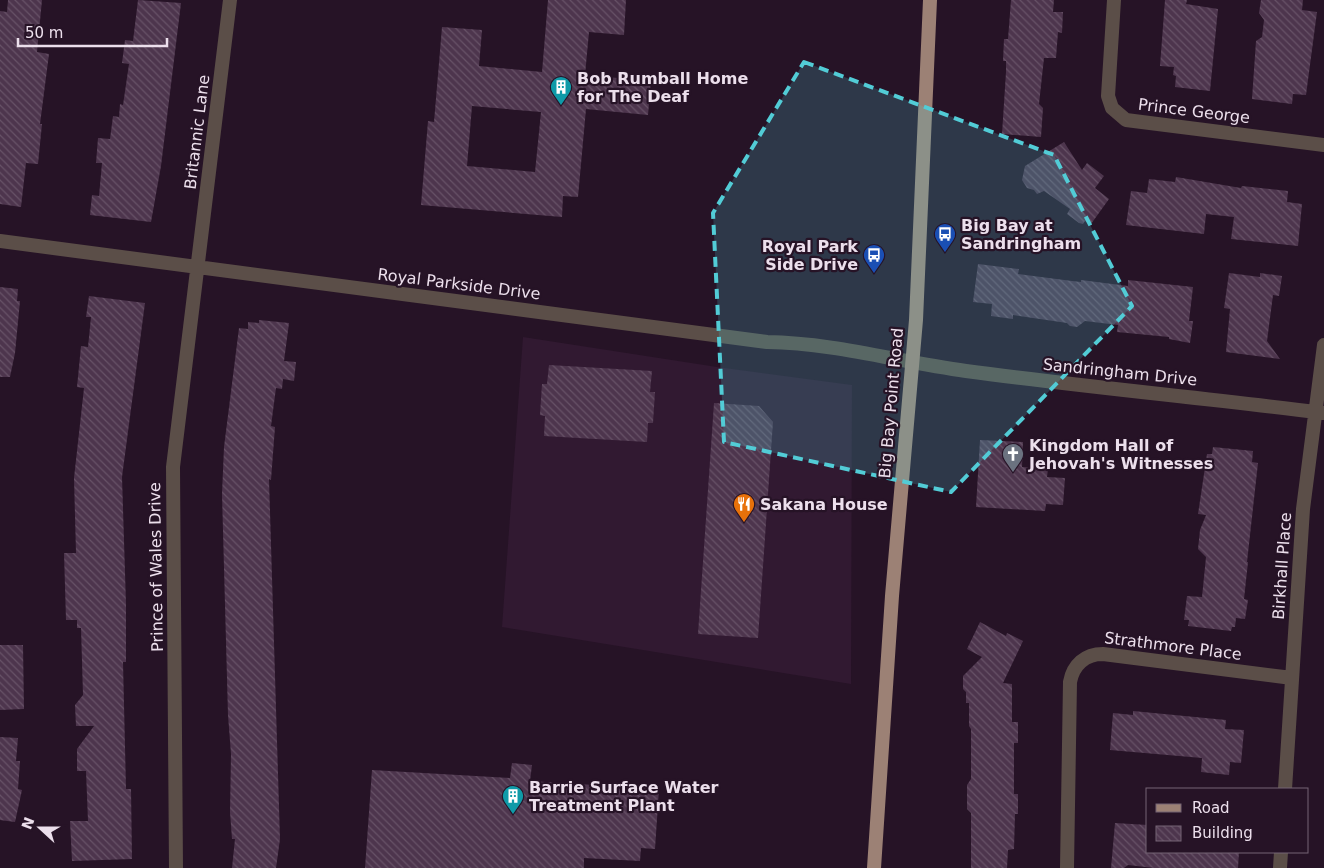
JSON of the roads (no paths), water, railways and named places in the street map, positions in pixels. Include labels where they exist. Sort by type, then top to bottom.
[{"type":"main road","name":"Big Bay Point Road","points":[[874,868],[892,596],[913,361],[930,0]]},
{"type":"street","name":"Britannic Lane","points":[[198,268],[230,0]]},
{"type":"street","name":"Prince George","points":[[1114,0],[1108,96],[1112,108],[1120,117],[1158,124],[1324,145]]},
{"type":"street","name":"Royal Parkside Drive","points":[[0,241],[768,342],[851,349],[913,361]]},
{"type":"street","name":"Prince of Wales Drive","points":[[176,868],[173,467],[198,268]]},
{"type":"street","name":"Birkhall Place","points":[[1285,788],[1303,509],[1320,413],[1324,345]]},
{"type":"street","name":"Sandringham Drive","points":[[913,361],[962,370],[1080,386],[1320,413]]},
{"type":"street","name":"Strathmore Place","points":[[1067,868],[1070,682],[1074,668],[1081,660],[1102,654],[1292,678]]},
{"type":"street","points":[[1280,868],[1281,853]]},
{"type":"place","name":"Bob Rumball Home for The Deaf","points":[[561,106]]},
{"type":"place","name":"Big Bay at Sandringham","points":[[945,253]]},
{"type":"place","name":"Royal Park Side Drive","points":[[874,274]]},
{"type":"place","name":"Kingdom Hall of Jehovah's Witnesses","points":[[1013,473]]},
{"type":"place","name":"Sakana House","points":[[744,523]]},
{"type":"place","name":"Barrie Surface Water Treatment Plant","points":[[513,815]]}]
